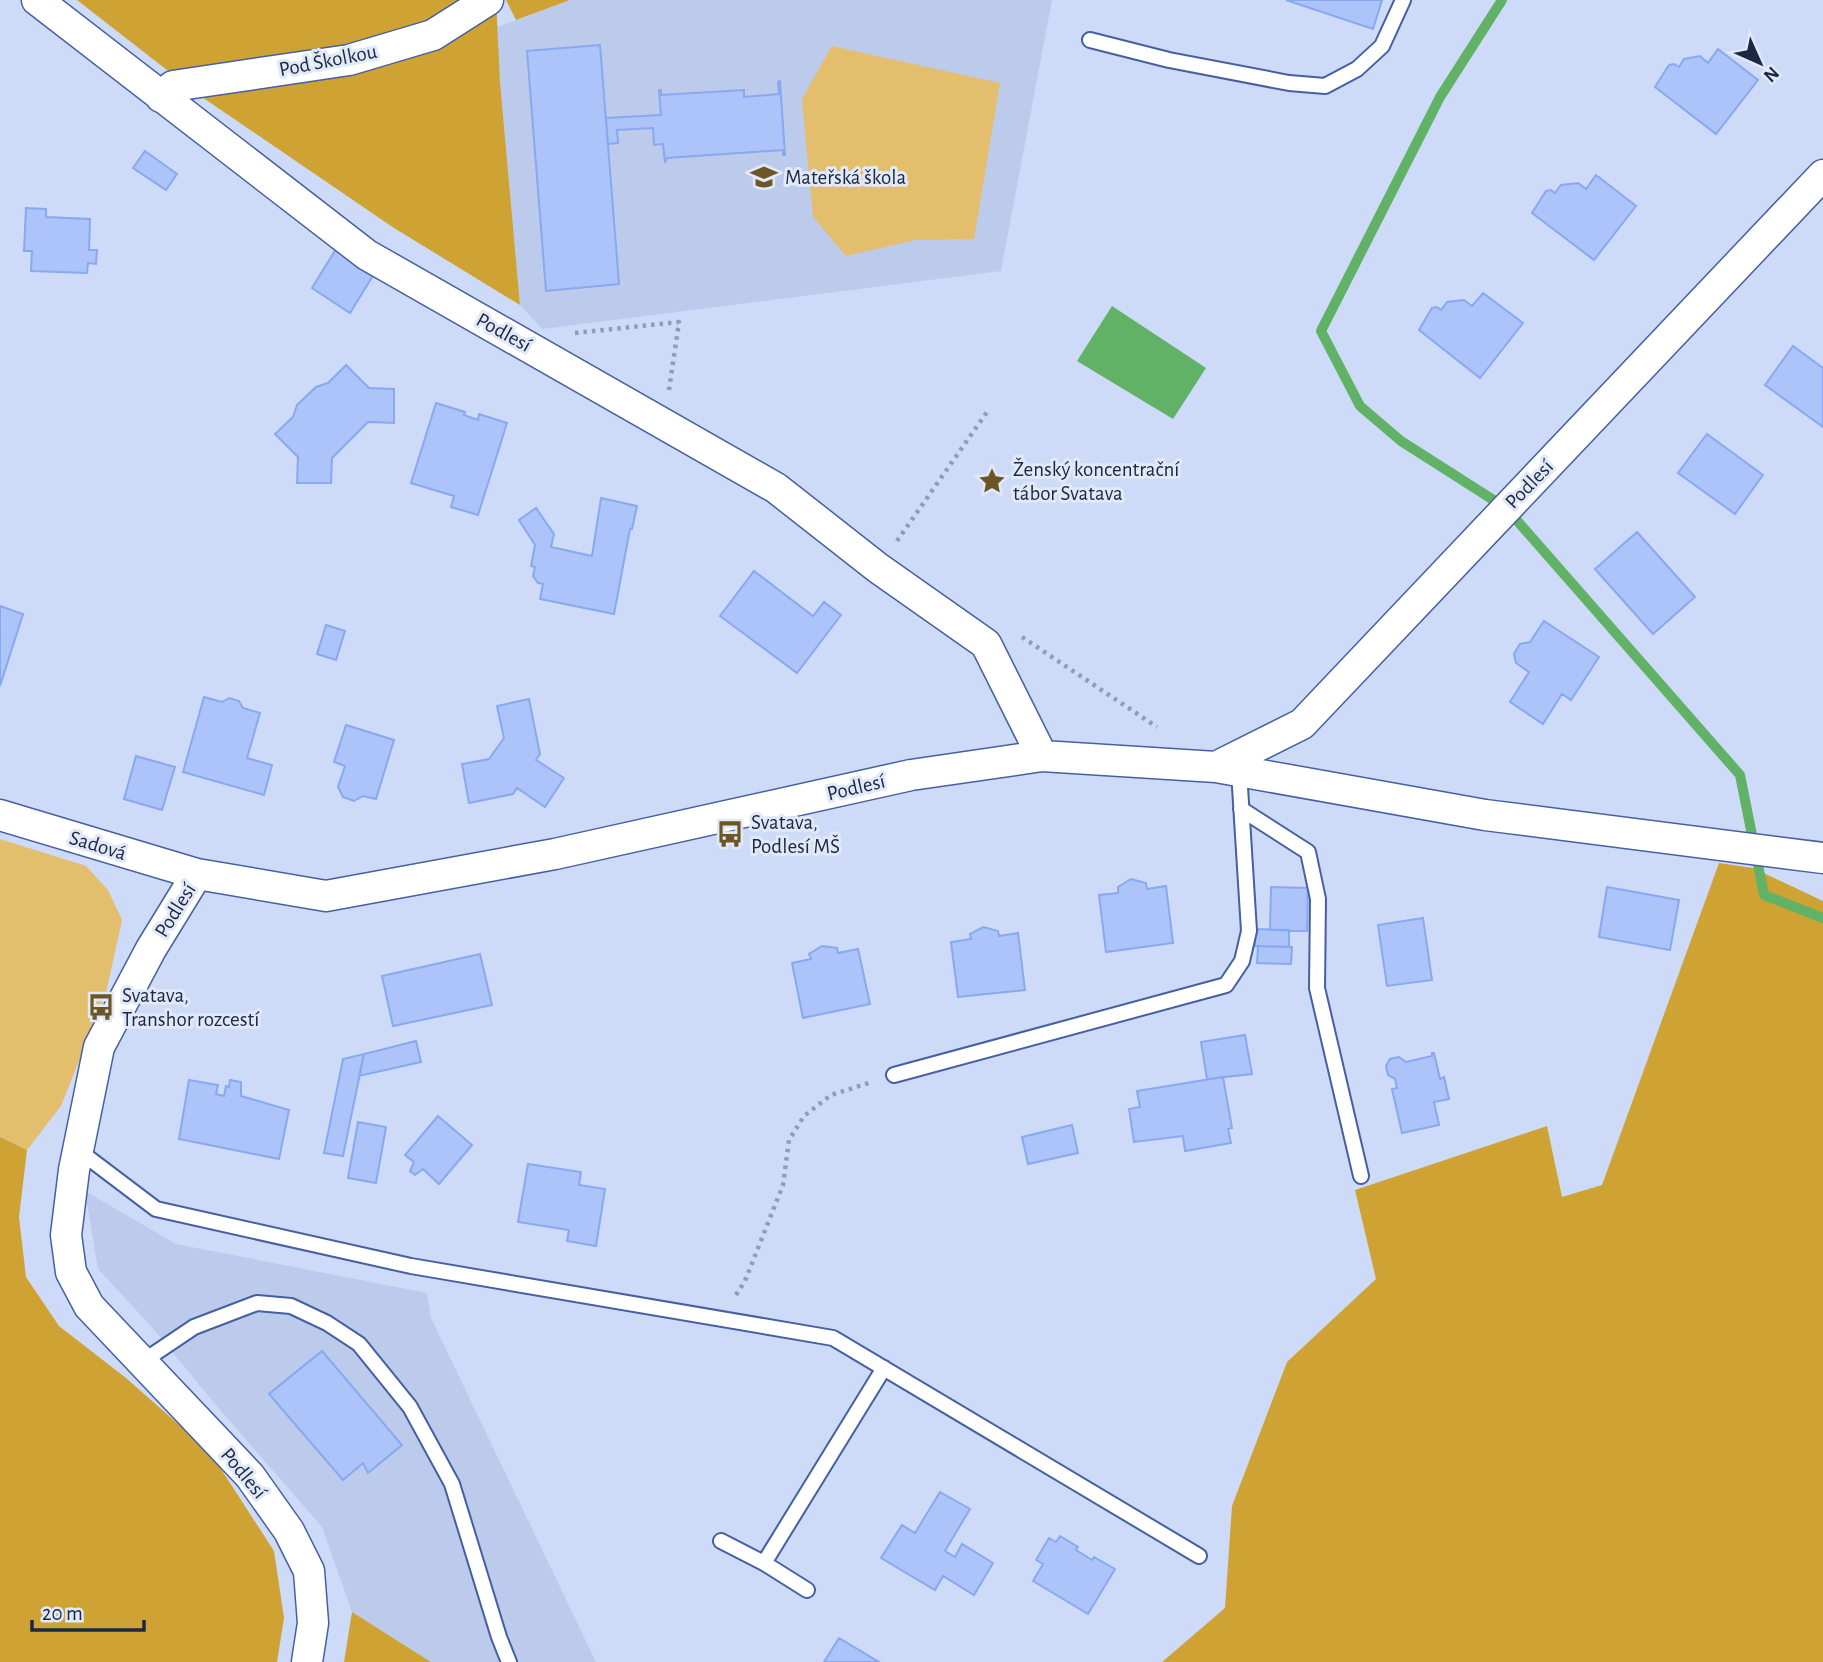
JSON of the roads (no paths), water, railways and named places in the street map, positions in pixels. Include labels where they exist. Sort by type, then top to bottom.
[{"type":"street","name":"Podlesí","points":[[37,0],[367,255],[776,488],[878,568],[986,643],[1042,756]]},
{"type":"street","name":"Pod Školkou","points":[[161,97],[173,86],[349,60],[433,35],[488,0]]},
{"type":"street","name":"Podlesí","points":[[1228,769],[1302,724],[1823,174]]},
{"type":"street","name":"Podlesí","points":[[307,1662],[313,1623],[309,1571],[289,1531],[250,1476],[89,1306],[71,1272],[66,1235],[68,1209],[100,1047],[151,949],[197,874],[326,896],[555,854],[911,775],[1042,756],[1228,769],[1485,815],[1823,858]]},
{"type":"street","name":"Sadová","points":[[0,815],[197,874]]},
{"type":"lane","points":[[1090,40],[1169,60],[1289,83],[1325,86],[1357,69],[1382,46],[1404,0]]},
{"type":"lane","points":[[894,1075],[1226,985],[1242,961],[1248,932],[1241,809],[1228,769]]},
{"type":"lane","points":[[1241,809],[1308,852],[1318,899],[1317,988],[1361,1175]]},
{"type":"lane","points":[[78,1150],[156,1209],[411,1266],[834,1338],[1199,1556]]},
{"type":"lane","points":[[142,1362],[194,1327],[257,1303],[291,1306],[327,1323],[359,1344],[410,1407],[452,1484],[509,1662]]},
{"type":"lane","points":[[764,1563],[884,1368]]},
{"type":"lane","points":[[721,1541],[764,1563],[807,1590]]},
{"type":"waterway","points":[[1502,0],[1440,97],[1321,331],[1360,406],[1401,441],[1506,508],[1740,775],[1764,895],[1823,918]]},
{"type":"place","name":"Mateřská škola","points":[[764,177]]},
{"type":"place","name":"Ženský koncentrační tábor Svatava","points":[[992,481]]},
{"type":"place","name":"Svatava, Podlesí MŠ","points":[[730,834]]},
{"type":"place","name":"Svatava, Transhor rozcestí","points":[[101,1007]]}]
